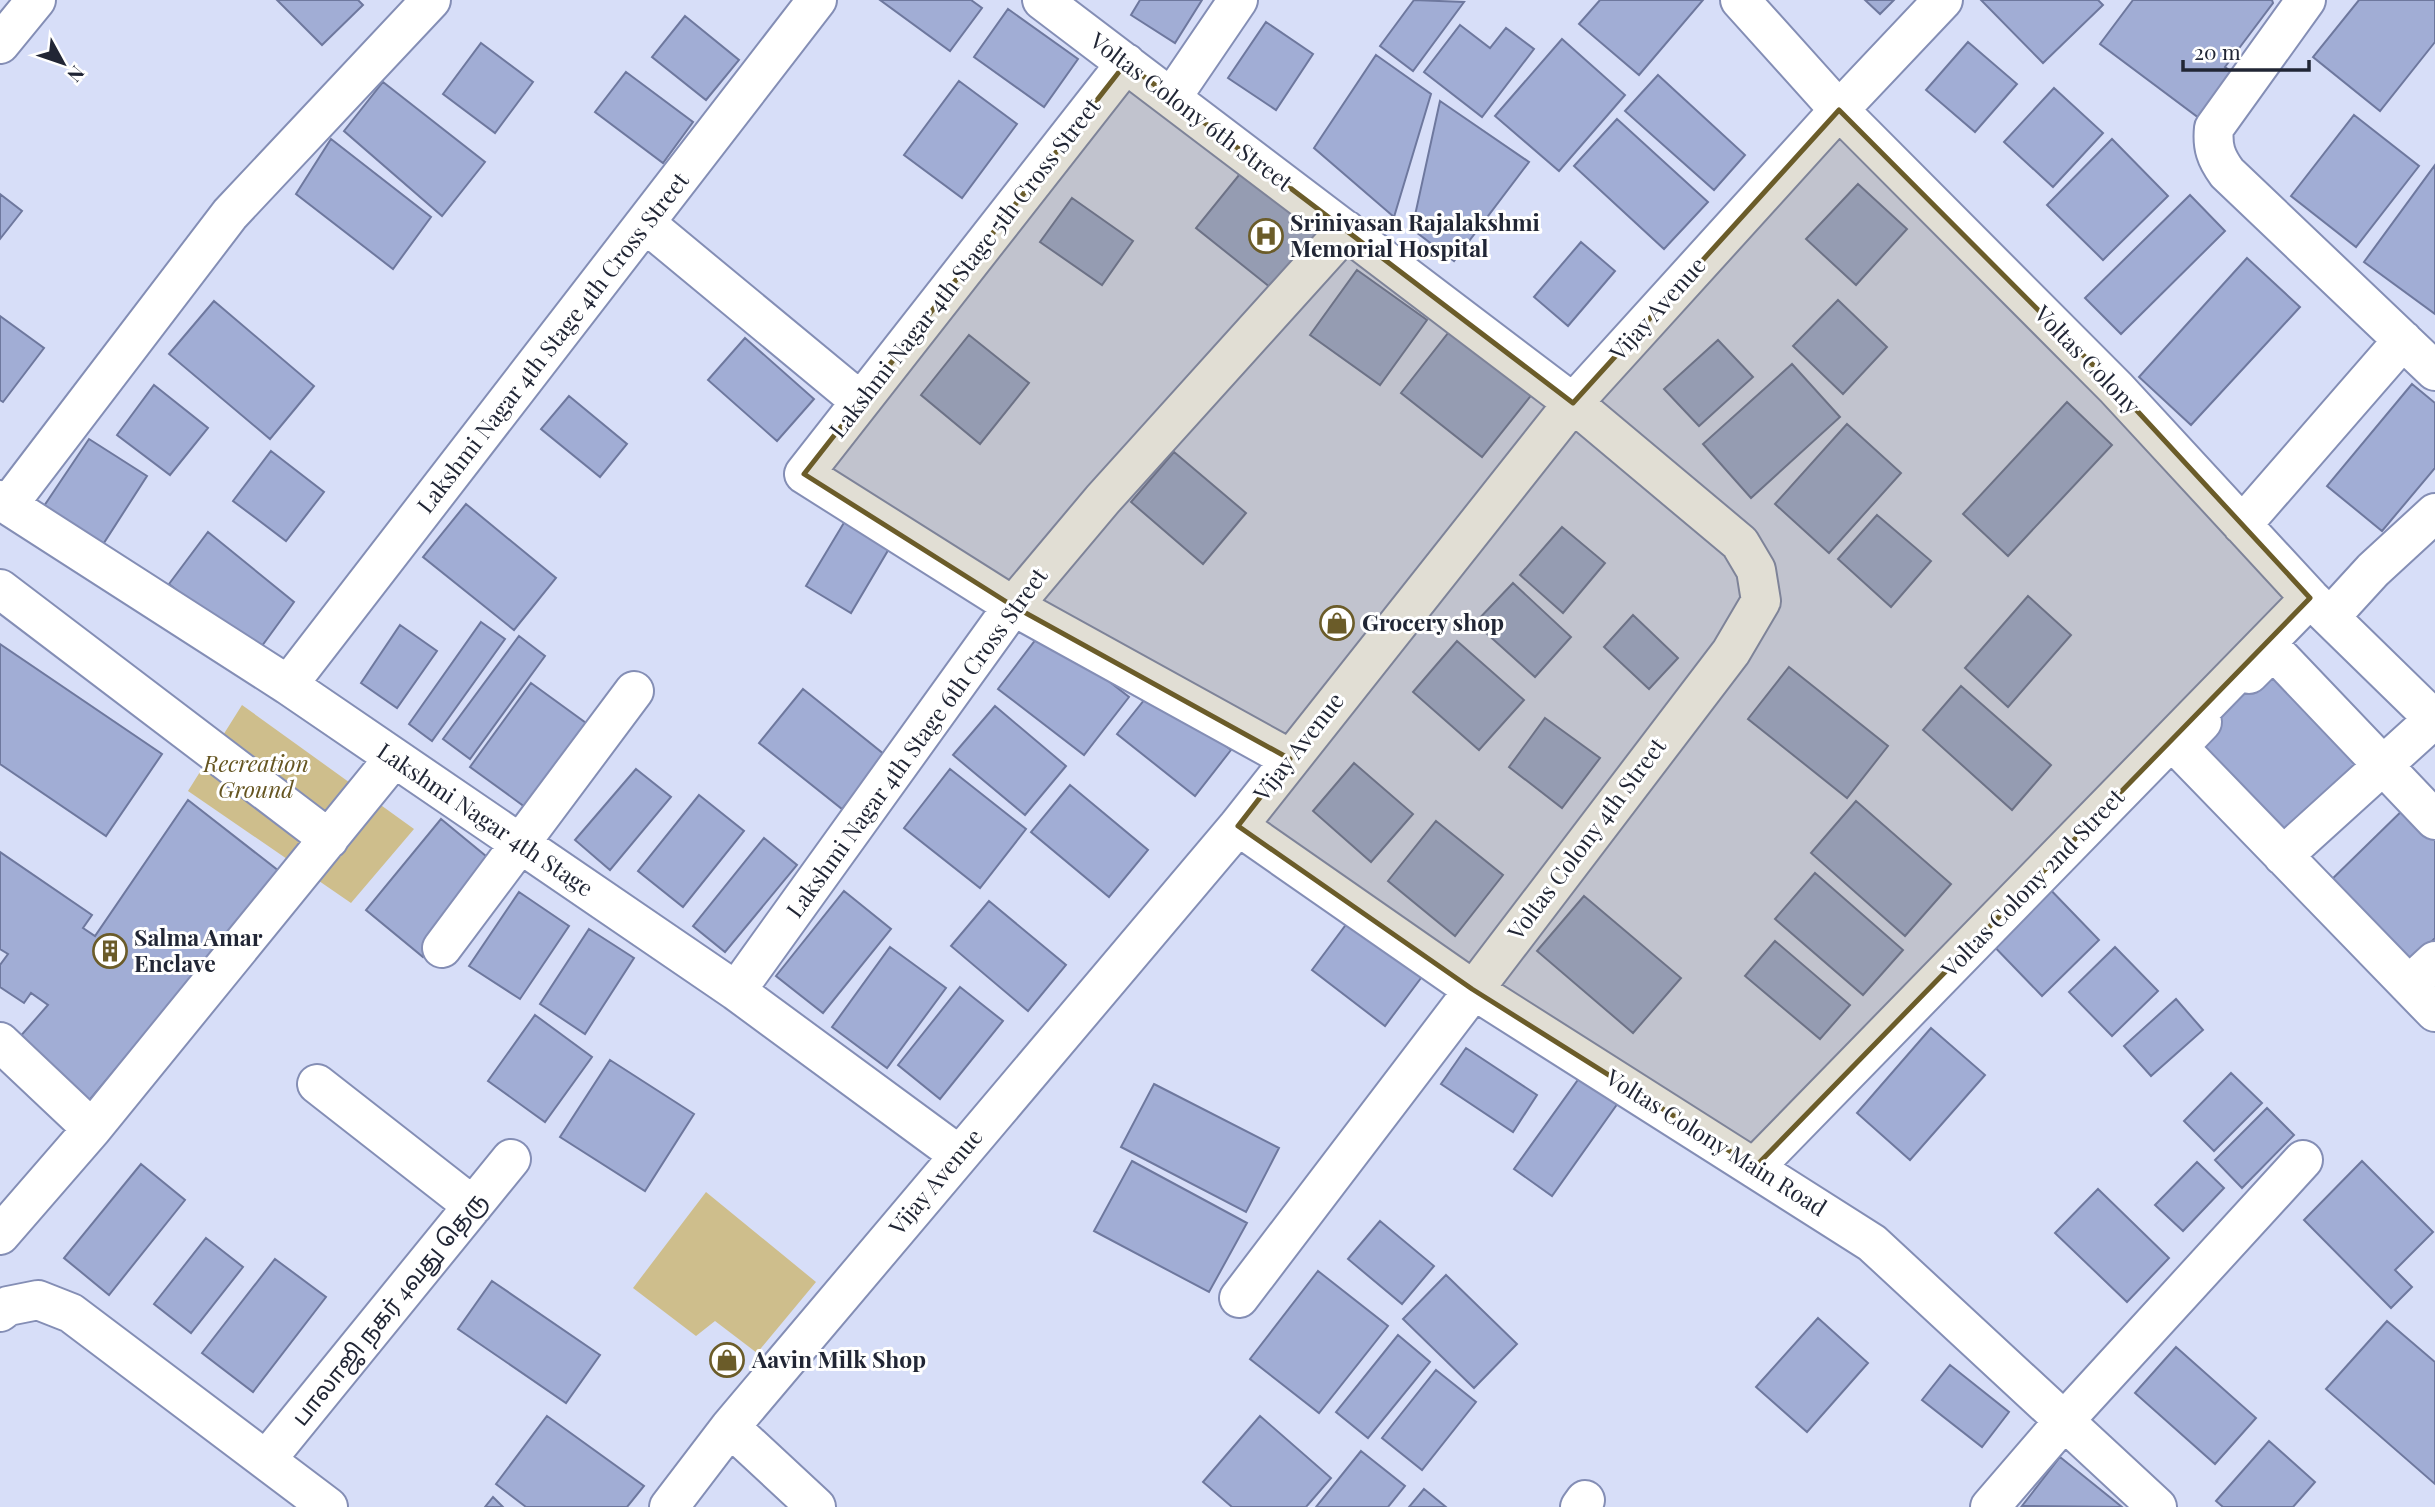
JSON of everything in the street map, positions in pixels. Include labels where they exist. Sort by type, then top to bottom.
[{"type":"street","points":[[0,44],[36,0]]},
{"type":"street","points":[[4,503],[230,214],[431,0]]},
{"type":"street","name":"Lakshmi Nagar 4th Stage 4th Cross Street","points":[[288,685],[817,0]]},
{"type":"street","name":"Voltas Colony 6th Street","points":[[1042,0],[1573,403]]},
{"type":"street","points":[[1172,97],[1238,0]]},
{"type":"street","name":"Voltas Colony","points":[[1740,0],[1839,110],[2116,388],[2320,608],[2434,719]]},
{"type":"street","name":"Vijay Avenue","points":[[669,1507],[730,1427],[1238,826],[1573,403],[1839,110],[1943,0]]},
{"type":"street","points":[[2306,0],[2214,128],[2212,143],[2218,161],[2227,173],[2435,371]]},
{"type":"street","name":"Lakshmi Nagar 4th Stage 5th Cross Street","points":[[1013,606],[804,474],[1126,63]]},
{"type":"street","points":[[645,223],[860,401]]},
{"type":"street","name":"Lakshmi Nagar 4th Stage 6th Cross Street","points":[[736,991],[1013,606],[1103,499],[1346,230]]},
{"type":"street","points":[[2242,525],[2403,340]]},
{"type":"street","name":"Voltas Colony 4th Street","points":[[1239,1298],[1731,652],[1761,601],[1756,570],[1740,542],[1573,403]]},
{"type":"street","name":"Lakshmi Nagar 4th Stage","points":[[4,503],[288,685],[736,991],[959,1155]]},
{"type":"street","name":"Voltas Colony 2nd Street","points":[[1755,1167],[2320,608],[2373,570],[2435,513]]},
{"type":"street","points":[[0,589],[328,839]]},
{"type":"street","points":[[1013,606],[1290,760]]},
{"type":"street","points":[[2426,986],[2283,856],[2178,747],[2273,650],[2435,820]]},
{"type":"street","points":[[442,948],[634,691]]},
{"type":"street","points":[[2283,856],[2434,719]]},
{"type":"street","points":[[0,1235],[92,1129],[394,758]]},
{"type":"street","name":"Voltas Colony Main Road","points":[[1238,826],[1472,989],[1872,1243],[2157,1507]]},
{"type":"street","points":[[0,1042],[92,1129]]},
{"type":"street","points":[[317,1084],[473,1206]]},
{"type":"street","name":"பாலாஜி நகர் 4வது தெரு","points":[[267,1460],[511,1158]]},
{"type":"street","points":[[1990,1507],[2064,1420],[2303,1160]]},
{"type":"street","points":[[0,1312],[8,1306],[38,1300],[71,1313],[328,1507]]},
{"type":"street","points":[[730,1427],[816,1507]]},
{"type":"highlighted area","points":[[1126,63],[1573,403],[1839,110],[2116,388],[2310,598],[1755,1167],[1472,989],[1238,826],[1290,759],[1013,606],[804,474]]},
{"type":"green space","name":"Recreation Ground","points":[[242,705],[414,829],[351,903],[188,791]]},
{"type":"green space","points":[[706,1192],[816,1282],[757,1353],[715,1321],[696,1336],[633,1288]]},
{"type":"building","points":[[277,0],[358,0],[363,5],[322,45]]},
{"type":"building","points":[[880,0],[971,0],[982,8],[950,51]]},
{"type":"building","points":[[1140,0],[1202,0],[1175,43],[1131,15]]},
{"type":"building","points":[[1414,0],[1464,2],[1413,71],[1380,46]]},
{"type":"building","points":[[1600,0],[1703,0],[1639,75],[1579,24]]},
{"type":"building","points":[[1865,0],[1894,0],[1880,14]]},
{"type":"building","points":[[1981,0],[2098,0],[2103,5],[2043,63]]},
{"type":"building","points":[[2133,0],[2272,0],[2273,3],[2225,67],[2237,76],[2203,121],[2100,44]]},
{"type":"building","points":[[2359,0],[2435,0],[2435,42],[2380,111],[2313,57]]},
{"type":"building","points":[[1008,9],[1078,59],[1044,107],[974,57]]},
{"type":"building","points":[[685,16],[739,60],[706,100],[652,57]]},
{"type":"building","points":[[1266,22],[1313,54],[1276,110],[1228,78]]},
{"type":"building","points":[[1460,25],[1490,48],[1506,28],[1534,49],[1482,117],[1424,72]]},
{"type":"building","points":[[1562,39],[1625,95],[1559,171],[1495,116]]},
{"type":"building","points":[[1968,42],[2017,84],[1975,132],[1926,90]]},
{"type":"building","points":[[481,43],[533,82],[495,133],[443,94]]},
{"type":"building","points":[[1376,55],[1431,94],[1394,217],[1314,148]]},
{"type":"building","points":[[626,72],[693,122],[663,163],[595,112]]},
{"type":"building","points":[[1658,75],[1745,155],[1714,190],[1625,111]]},
{"type":"building","points":[[959,81],[1017,124],[962,198],[904,155]]},
{"type":"building","points":[[383,82],[485,162],[442,216],[344,131]]},
{"type":"building","points":[[2054,88],[2103,133],[2053,187],[2004,142]]},
{"type":"building","points":[[1440,101],[1529,162],[1454,261],[1412,229]]},
{"type":"building","points":[[2354,115],[2419,166],[2356,247],[2291,196]]},
{"type":"building","points":[[1617,119],[1708,202],[1664,249],[1574,166]]},
{"type":"building","points":[[331,139],[431,217],[393,269],[296,194]]},
{"type":"building","points":[[2112,139],[2168,196],[2103,260],[2047,205]]},
{"type":"building","points":[[1248,164],[1328,228],[1276,292],[1196,228]]},
{"type":"building","points":[[2435,165],[2435,314],[2364,262]]},
{"type":"building","points":[[1858,184],[1907,229],[1856,285],[1806,239]]},
{"type":"building","points":[[0,194],[22,211],[0,239]]},
{"type":"building","points":[[2190,195],[2225,231],[2121,334],[2085,298]]},
{"type":"building","points":[[1072,198],[1133,241],[1102,285],[1040,242]]},
{"type":"building","points":[[1581,242],[1615,271],[1568,326],[1534,297]]},
{"type":"building","points":[[2247,258],[2300,307],[2191,425],[2139,377]]},
{"type":"building","points":[[1357,270],[1427,320],[1380,385],[1310,335]]},
{"type":"building","points":[[1838,300],[1887,347],[1843,394],[1793,346]]},
{"type":"building","points":[[214,301],[314,386],[270,439],[169,354]]},
{"type":"building","points":[[0,316],[44,348],[3,402],[0,400]]},
{"type":"building","points":[[1456,323],[1537,388],[1482,457],[1401,393]]},
{"type":"building","points":[[969,335],[1029,383],[980,444],[921,395]]},
{"type":"building","points":[[745,338],[814,399],[777,441],[708,380]]},
{"type":"building","points":[[1718,340],[1753,377],[1699,426],[1664,389]]},
{"type":"building","points":[[1792,364],[1840,417],[1751,498],[1703,444]]},
{"type":"building","points":[[2412,384],[2435,403],[2435,468],[2382,531],[2327,486]]},
{"type":"building","points":[[154,385],[208,428],[170,475],[117,435]]},
{"type":"building","points":[[569,396],[627,444],[600,477],[541,429]]},
{"type":"building","points":[[2067,402],[2112,445],[2008,556],[1963,514]]},
{"type":"building","points":[[1847,424],[1901,473],[1829,553],[1775,504]]},
{"type":"building","points":[[89,439],[147,476],[100,549],[42,509]]},
{"type":"building","points":[[271,451],[324,492],[286,541],[233,501]]},
{"type":"building","points":[[1174,452],[1246,513],[1203,564],[1131,502]]},
{"type":"building","points":[[466,504],[556,578],[514,630],[423,557]]},
{"type":"building","points":[[1877,515],[1931,561],[1891,607],[1838,559]]},
{"type":"building","points":[[845,521],[890,547],[851,613],[806,586]]},
{"type":"building","points":[[1562,527],[1605,563],[1563,613],[1520,575]]},
{"type":"building","points":[[208,532],[294,602],[256,654],[169,584]]},
{"type":"building","points":[[1513,583],[1571,637],[1535,677],[1475,623]]},
{"type":"building","points":[[2028,596],[2071,635],[2008,707],[1965,668]]},
{"type":"building","points":[[1633,615],[1678,658],[1649,689],[1604,647]]},
{"type":"building","points":[[481,622],[505,639],[432,741],[409,724]]},
{"type":"building","points":[[400,625],[437,651],[397,708],[361,683]]},
{"type":"building","points":[[1043,630],[1129,697],[1084,755],[998,689]]},
{"type":"building","points":[[519,636],[545,656],[470,759],[443,739]]},
{"type":"building","points":[[1457,641],[1524,700],[1479,750],[1413,692]]},
{"type":"building","points":[[0,644],[162,754],[106,836],[0,764]]},
{"type":"building","points":[[2276,660],[2367,754],[2279,840],[2188,746]]},
{"type":"building","points":[[1789,667],[1888,746],[1847,798],[1748,719]]},
{"type":"building","points":[[531,683],[586,723],[525,807],[470,767]]},
{"type":"building","points":[[1961,686],[2051,765],[2012,810],[1923,730]]},
{"type":"building","points":[[803,689],[885,755],[842,809],[759,743]]},
{"type":"building","points":[[1153,689],[1231,750],[1195,796],[1117,734]]},
{"type":"building","points":[[995,706],[1066,766],[1025,815],[953,755]]},
{"type":"building","points":[[1545,718],[1600,758],[1562,808],[1509,767]]},
{"type":"building","points":[[1354,763],[1413,814],[1371,862],[1313,811]]},
{"type":"building","points":[[636,769],[671,797],[610,870],[575,840]]},
{"type":"building","points":[[950,769],[1026,829],[980,888],[904,828]]},
{"type":"building","points":[[1070,785],[1148,850],[1109,897],[1031,832]]},
{"type":"building","points":[[699,795],[744,831],[683,907],[638,871]]},
{"type":"building","name":"Salma Amar Enclave","points":[[188,800],[284,875],[87,1103],[18,1039],[48,1005],[31,993],[24,1003],[0,987],[0,965],[8,954],[0,949],[0,852],[92,915],[83,928],[95,936]]},
{"type":"building","points":[[1856,801],[1951,884],[1905,936],[1811,853]]},
{"type":"building","points":[[2410,803],[2435,828],[2435,938],[2407,966],[2327,884]]},
{"type":"building","points":[[441,819],[498,866],[423,957],[366,910]]},
{"type":"building","points":[[1436,821],[1503,875],[1455,936],[1388,881]]},
{"type":"building","points":[[764,838],[797,865],[725,952],[693,926]]},
{"type":"building","points":[[1815,873],[1903,950],[1863,995],[1775,919]]},
{"type":"building","points":[[2043,882],[2099,940],[2042,996],[1985,937]]},
{"type":"building","points":[[844,891],[891,929],[823,1013],[776,976]]},
{"type":"building","points":[[519,892],[569,926],[520,999],[469,966]]},
{"type":"building","points":[[1584,896],[1681,978],[1633,1033],[1537,951]]},
{"type":"building","points":[[989,901],[1066,965],[1028,1011],[951,946]]},
{"type":"building","points":[[1351,918],[1424,974],[1385,1026],[1312,970]]},
{"type":"building","points":[[589,929],[634,958],[585,1034],[540,1004]]},
{"type":"building","points":[[1775,941],[1850,1005],[1820,1039],[1745,976]]},
{"type":"building","points":[[890,947],[946,988],[887,1068],[832,1027]]},
{"type":"building","points":[[2115,947],[2158,991],[2112,1036],[2069,992]]},
{"type":"building","points":[[960,987],[1003,1021],[940,1099],[898,1065]]},
{"type":"building","points":[[2176,999],[2203,1030],[2151,1076],[2124,1046]]},
{"type":"building","points":[[535,1015],[592,1057],[545,1122],[488,1081]]},
{"type":"building","points":[[1931,1028],[1985,1075],[1910,1160],[1857,1113]]},
{"type":"building","points":[[1466,1048],[1537,1095],[1513,1132],[1441,1084]]},
{"type":"building","points":[[610,1060],[694,1114],[645,1191],[560,1137]]},
{"type":"building","points":[[2231,1073],[2262,1103],[2214,1151],[2184,1121]]},
{"type":"building","points":[[1580,1077],[1618,1103],[1552,1196],[1514,1169]]},
{"type":"building","points":[[1154,1084],[1279,1148],[1246,1212],[1121,1147]]},
{"type":"building","points":[[2267,1108],[2294,1135],[2242,1188],[2215,1160]]},
{"type":"building","points":[[1132,1161],[1247,1223],[1209,1292],[1094,1231]]},
{"type":"building","points":[[2362,1161],[2433,1232],[2395,1270],[2412,1287],[2391,1308],[2304,1220]]},
{"type":"building","points":[[2197,1162],[2224,1188],[2183,1231],[2155,1205]]},
{"type":"building","points":[[141,1164],[185,1200],[109,1295],[64,1258]]},
{"type":"building","points":[[2098,1189],[2169,1258],[2127,1302],[2055,1233]]},
{"type":"building","points":[[1380,1221],[1434,1266],[1402,1304],[1348,1259]]},
{"type":"building","points":[[206,1238],[243,1267],[191,1333],[154,1304]]},
{"type":"building","points":[[275,1259],[326,1297],[253,1392],[202,1353]]},
{"type":"building","points":[[1318,1271],[1388,1326],[1319,1413],[1250,1359]]},
{"type":"building","points":[[1446,1275],[1517,1344],[1474,1388],[1403,1319]]},
{"type":"building","points":[[492,1281],[600,1355],[566,1403],[458,1329]]},
{"type":"building","points":[[1818,1318],[1868,1363],[1807,1432],[1756,1387]]},
{"type":"building","points":[[2387,1321],[2435,1362],[2435,1484],[2326,1389]]},
{"type":"building","points":[[1398,1335],[1430,1362],[1368,1438],[1336,1412]]},
{"type":"building","points":[[2176,1347],[2256,1418],[2215,1464],[2135,1393]]},
{"type":"building","points":[[1950,1365],[2009,1412],[1982,1447],[1922,1400]]},
{"type":"building","points":[[1436,1370],[1476,1402],[1422,1470],[1382,1438]]},
{"type":"building","points":[[547,1416],[644,1486],[627,1507],[526,1507],[496,1484]]},
{"type":"building","points":[[1260,1416],[1331,1478],[1306,1507],[1232,1507],[1203,1482]]},
{"type":"building","points":[[2269,1441],[2315,1482],[2293,1507],[2223,1507],[2216,1501]]},
{"type":"building","points":[[1361,1451],[1405,1486],[1388,1507],[1316,1507]]},
{"type":"building","points":[[2060,1457],[2122,1507],[2022,1506]]},
{"type":"building","points":[[1424,1489],[1446,1507],[1409,1507]]},
{"type":"building","points":[[493,1497],[503,1507],[485,1507]]},
{"type":"place","name":"Srinivasan Rajalakshmi Memorial Hospital","points":[[1266,236]]},
{"type":"place","name":"Grocery shop","points":[[1337,623]]},
{"type":"place","name":"Salma Amar Enclave","points":[[110,951]]},
{"type":"place","name":"Aavin Milk Shop","points":[[727,1360]]}]
